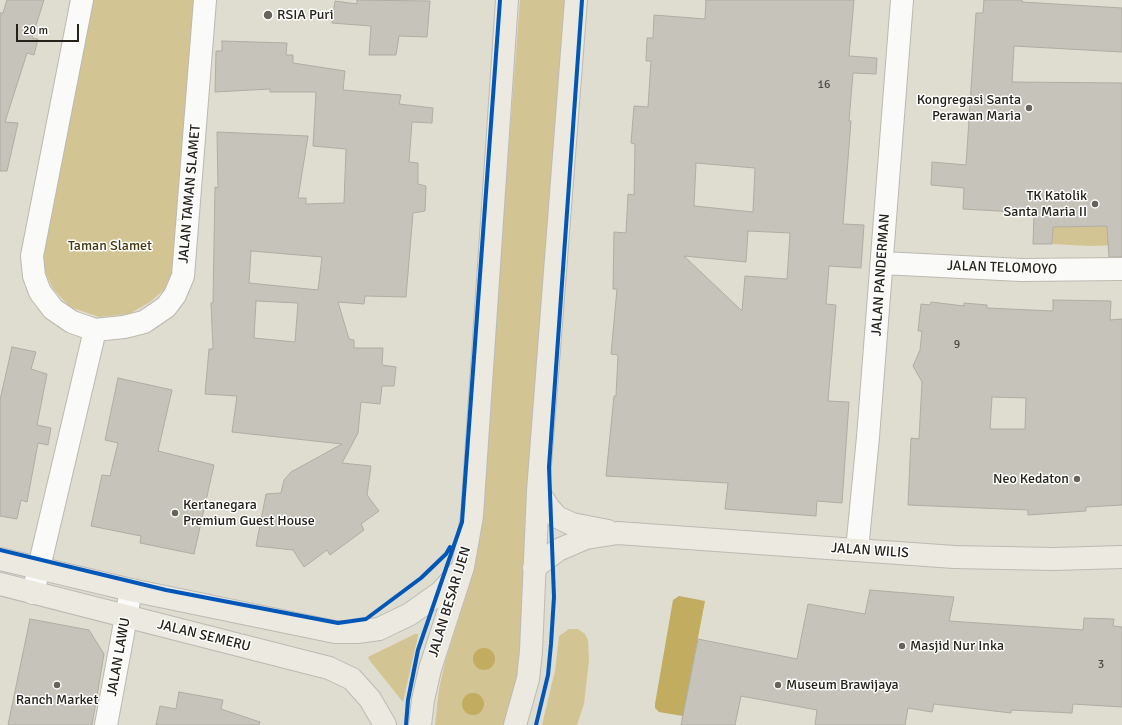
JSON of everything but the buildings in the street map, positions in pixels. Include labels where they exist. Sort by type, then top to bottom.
[{"type":"main road","name":"JALAN BESAR IJEN","points":[[420,725],[423,700],[430,669],[463,566],[472,516],[507,0]]},
{"type":"main road","points":[[515,725],[528,679],[538,491],[576,0]]},
{"type":"main road","name":"JALAN WILIS","points":[[538,491],[557,517],[572,524],[618,533],[954,557],[1054,559],[1122,557]]},
{"type":"main road","name":"JALAN WILIS","points":[[534,568],[558,550],[586,538],[618,533]]},
{"type":"main road","name":"JALAN SEMERU","points":[[0,559],[131,590],[284,623],[335,632],[357,632],[379,629],[410,614],[441,592],[463,566]]},
{"type":"main road","name":"JALAN SEMERU","points":[[0,584],[329,668],[352,679],[370,699],[385,725]]},
{"type":"street","name":"JALAN TAMAN SLAMET","points":[[82,0],[32,256],[34,276],[40,292],[54,309],[72,322],[95,330],[124,328],[144,322],[166,307],[175,295],[183,276],[205,0]]},
{"type":"street","name":"JALAN PANDERMAN","points":[[857,550],[882,263],[902,0]]},
{"type":"street","name":"JALAN TELOMOYO","points":[[882,263],[1021,270],[1122,270]]},
{"type":"street","points":[[33,593],[95,330]]},
{"type":"street","name":"JALAN LAWU","points":[[106,725],[131,590]]},
{"type":"green space","name":"Taman Slamet","points":[[93,0],[197,0],[173,271],[164,290],[150,302],[129,314],[99,317],[70,307],[53,289],[45,272],[42,255]]},
{"type":"green space","points":[[520,0],[565,0],[518,682],[505,725],[435,725],[439,689],[445,662],[470,583],[479,537]]},
{"type":"green space","points":[[1107,226],[1108,240],[1122,245],[1089,246],[1052,244],[1053,227]]},
{"type":"green space","points":[[569,629],[578,629],[585,634],[588,640],[589,660],[584,704],[577,725],[542,725],[555,671],[559,636]]},
{"type":"green space","points":[[415,634],[418,634],[418,636],[403,702],[368,657]]},
{"type":"shaded area","points":[[679,596],[705,601],[683,716],[659,712],[655,708],[673,600]]},
{"type":"shaded area","points":[[480,648],[488,648],[495,655],[495,663],[488,670],[480,670],[473,663],[473,655]]},
{"type":"shaded area","points":[[469,693],[477,693],[484,700],[484,708],[477,715],[469,715],[462,708],[462,700]]},
{"type":"cycle path","points":[[406,725],[408,700],[418,650],[462,522],[500,0]]},
{"type":"cycle path","points":[[536,725],[548,675],[554,597],[549,467],[582,0]]},
{"type":"cycle path","points":[[0,550],[166,590],[338,623],[366,619],[421,578],[446,554],[450,547]]},
{"type":"place","name":"RSIA Puri","points":[[268,15]]},
{"type":"place","name":"Kongregasi Santa Perawan Maria","points":[[1029,108]]},
{"type":"place","name":"TK Katolik Santa Maria II","points":[[1095,204]]},
{"type":"place","name":"Neo Kedaton","points":[[1077,479]]},
{"type":"place","name":"Kertanegara Premium Guest House","points":[[175,513]]},
{"type":"place","name":"Masjid Nur Inka","points":[[902,646]]},
{"type":"place","name":"Ranch Market","points":[[57,685]]},
{"type":"place","name":"Museum Brawijaya","points":[[778,685]]}]
